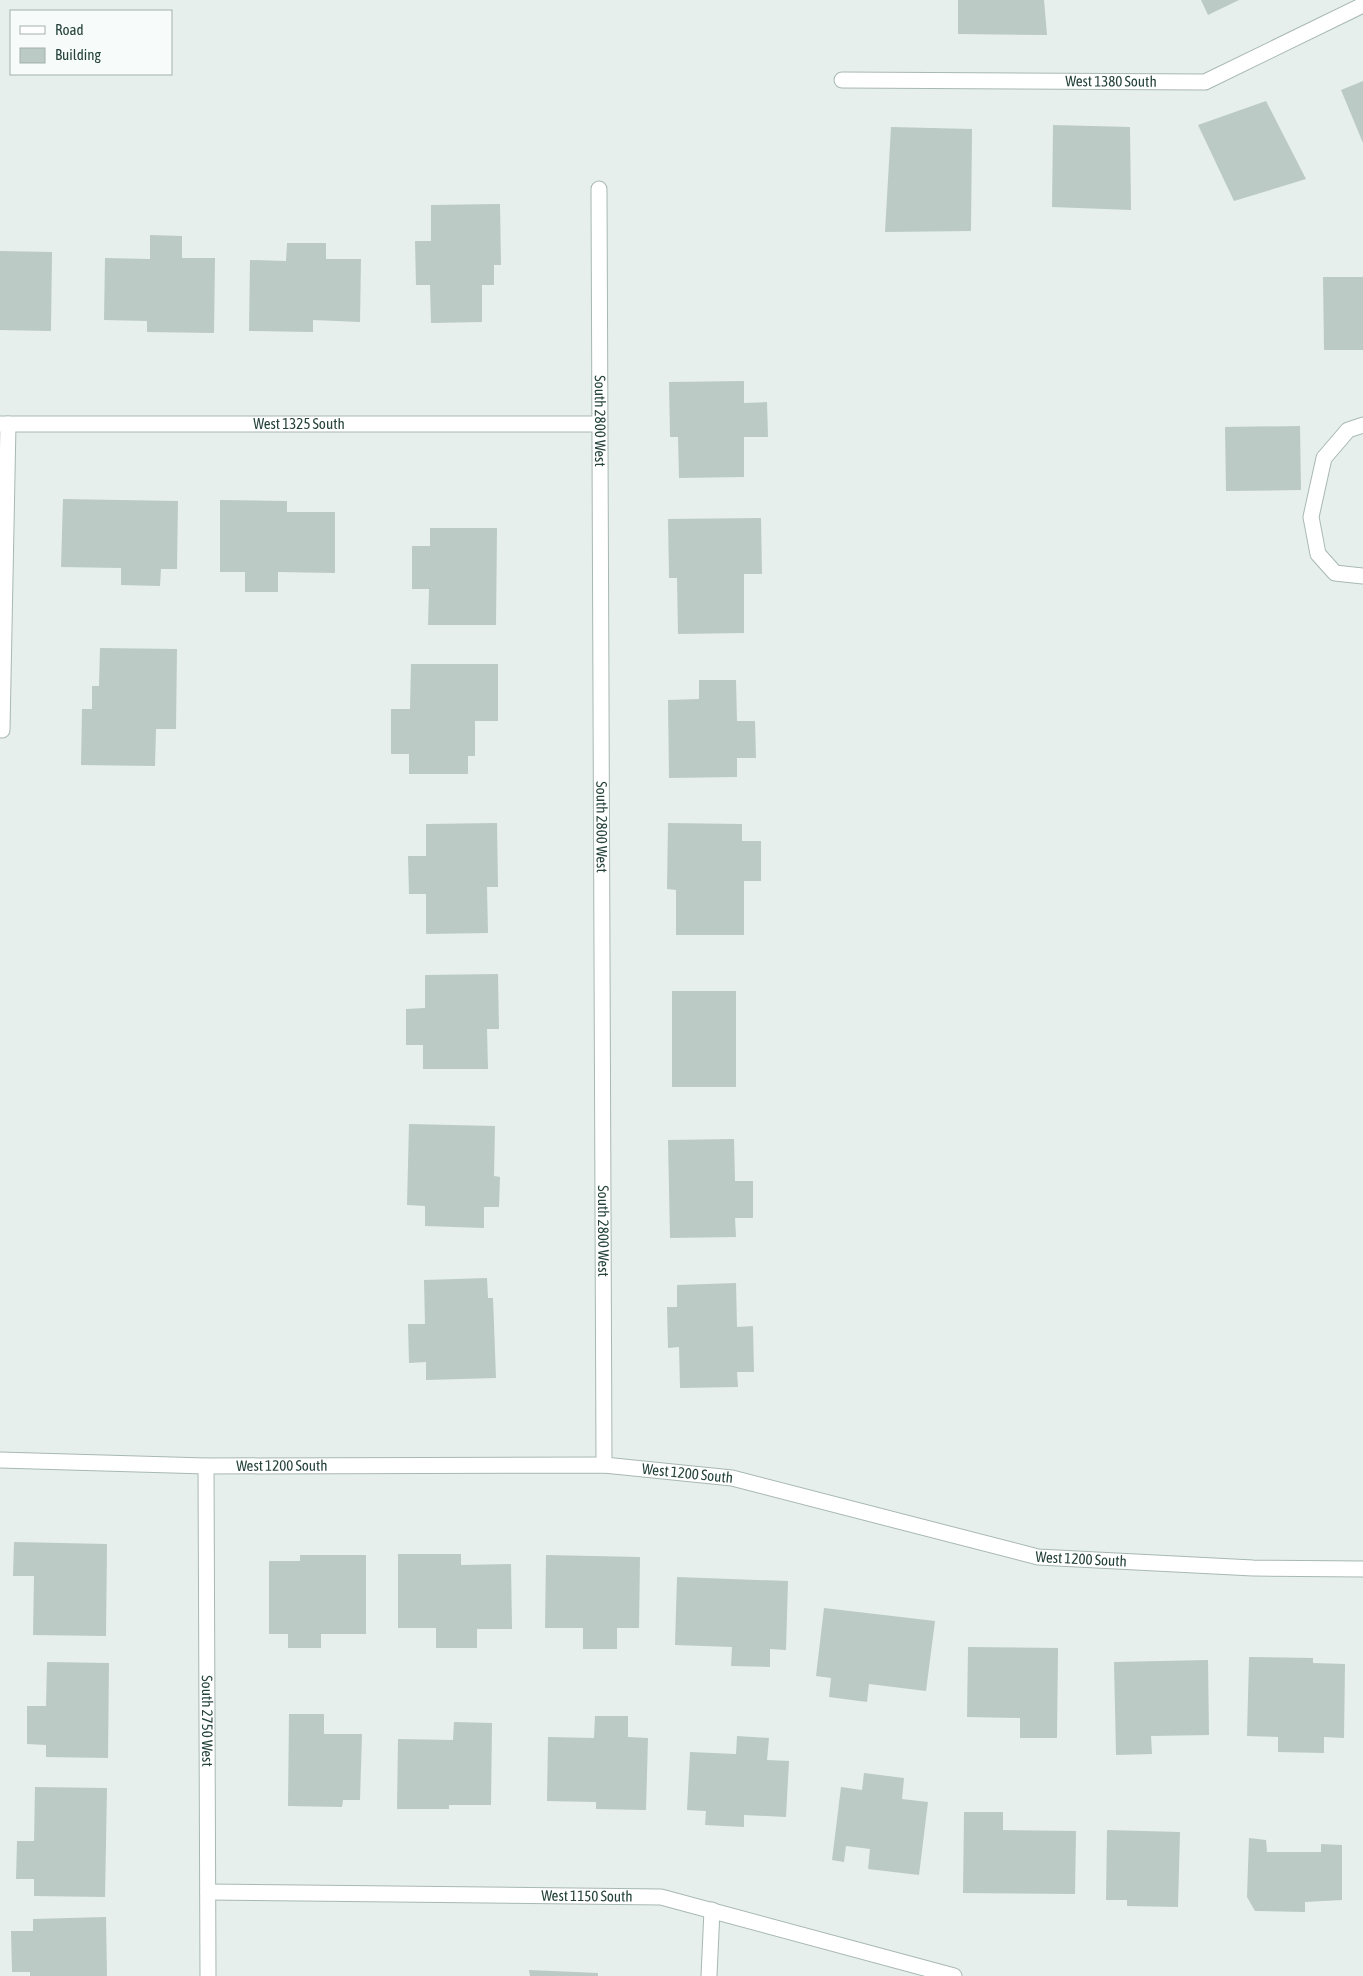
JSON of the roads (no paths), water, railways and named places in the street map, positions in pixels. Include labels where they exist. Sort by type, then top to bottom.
[{"type":"street","name":"West 1380 South","points":[[842,80],[1205,82],[1363,6]]},
{"type":"street","name":"South 2800 West","points":[[599,188],[598,424],[604,1465]]},
{"type":"street","name":"West 1325 South","points":[[4,424],[598,424]]},
{"type":"street","points":[[2,730],[4,424]]},
{"type":"street","points":[[1363,425],[1348,430],[1324,458],[1311,517],[1318,554],[1335,573],[1363,576]]},
{"type":"street","name":"West 1200 South","points":[[0,1460],[206,1466],[604,1465],[732,1478],[1038,1557],[1253,1568],[1363,1569]]},
{"type":"street","name":"South 2750 West","points":[[206,1466],[208,1976]]},
{"type":"street","name":"West 1150 South","points":[[208,1892],[661,1897],[954,1976]]},
{"type":"street","points":[[709,1976],[712,1910]]}]
